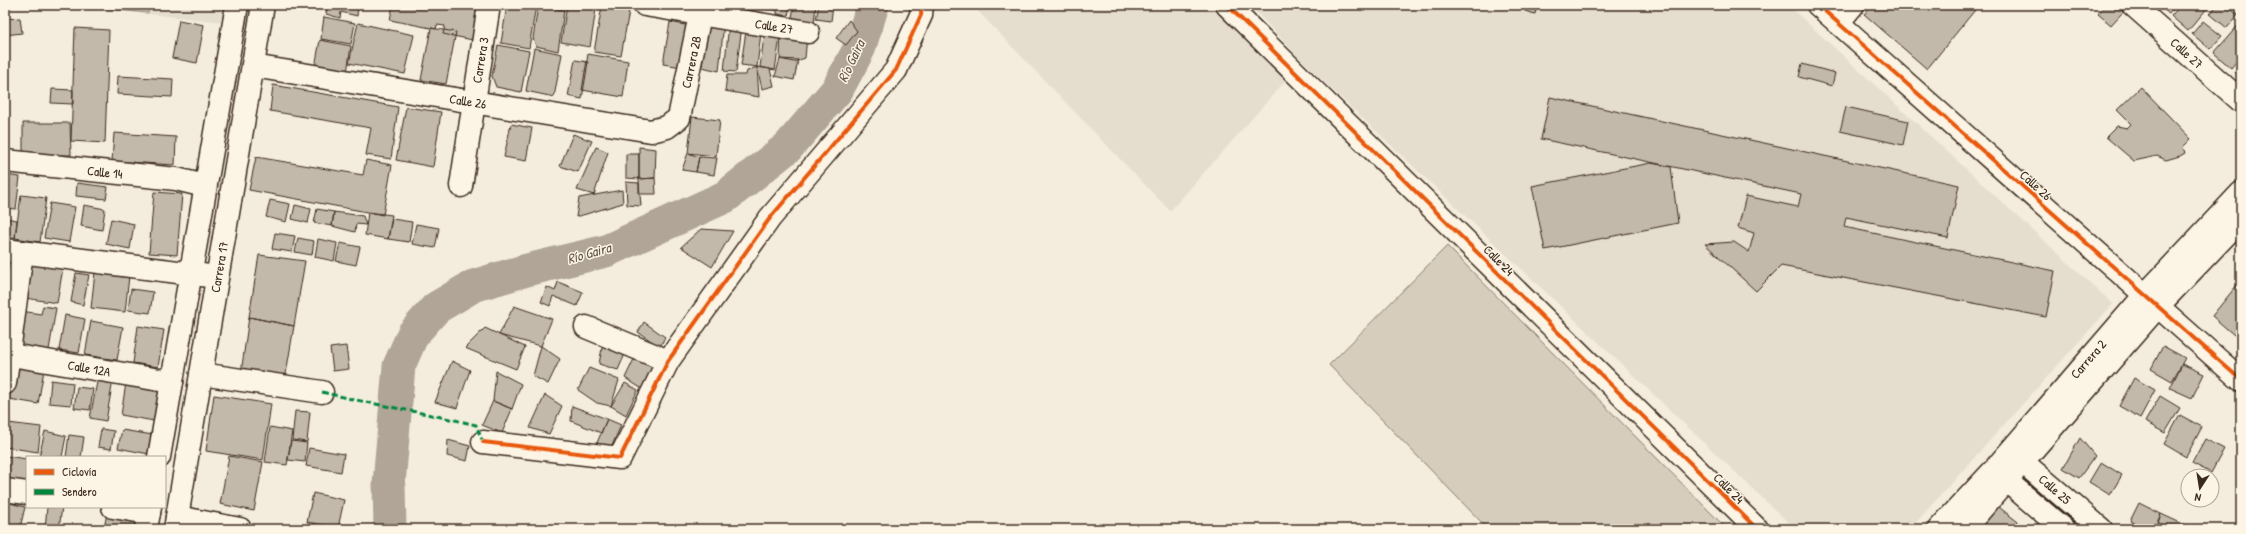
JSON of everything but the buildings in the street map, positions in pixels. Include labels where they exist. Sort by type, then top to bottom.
[{"type":"street","points":[[159,456],[237,5]]},
{"type":"street","name":"Carrera 17","points":[[176,523],[264,5]]},
{"type":"street","name":"Carrera 3","points":[[461,186],[489,5]]},
{"type":"street","name":"Calle 27","points":[[645,5],[701,10],[808,32]]},
{"type":"street","points":[[483,442],[620,458],[668,361],[770,218],[896,70],[921,15],[922,5]]},
{"type":"street","name":"Calle 24","points":[[1227,5],[1757,529]]},
{"type":"street","name":"Calle 26","points":[[1818,5],[2241,380]]},
{"type":"street","points":[[1838,23],[1853,5]]},
{"type":"street","name":"Calle 27","points":[[2133,5],[2241,101]]},
{"type":"street","name":"Carrera 2B","points":[[679,118],[701,10]]},
{"type":"street","name":"Calle 26","points":[[253,66],[651,131],[667,128],[679,118]]},
{"type":"street","name":"Calle 14","points":[[5,161],[176,179],[205,186]]},
{"type":"street","name":"Carrera 2","points":[[1964,529],[2001,475],[2241,193]]},
{"type":"street","name":"Carrera 2","points":[[2151,300],[2241,219]]},
{"type":"street","points":[[5,383],[14,251],[217,277]]},
{"type":"street","points":[[586,327],[668,361]]},
{"type":"street","name":"Calle 12A","points":[[6,354],[172,382]]},
{"type":"street","points":[[201,374],[322,392]]},
{"type":"street","name":"Calle 25","points":[[2017,456],[2101,529]]},
{"type":"street","name":"Carrera 2","points":[[1939,529],[2001,475]]},
{"type":"street","name":"Calle 25","points":[[2001,475],[2063,529]]},
{"type":"street","points":[[5,490],[26,493]]},
{"type":"street","points":[[117,508],[148,516]]},
{"type":"street","points":[[176,523],[240,529]]},
{"type":"shaded area","points":[[67,5],[226,5],[223,22]]},
{"type":"shaded area","points":[[70,5],[149,5],[148,13]]},
{"type":"shaded area","points":[[972,5],[1211,5],[1286,80],[1170,211]]},
{"type":"shaded area","points":[[1250,5],[1788,5],[2113,304],[1910,529],[1795,529],[1297,56]]},
{"type":"shaded area","points":[[1447,246],[1727,529],[1488,529],[1329,365]]},
{"type":"shaded area","points":[[2031,476],[2092,529],[2075,529],[2024,484]]},
{"type":"waterway","name":"Río Gaira","points":[[390,529],[389,484],[399,366],[413,334],[436,308],[473,286],[527,270],[606,251],[725,197],[788,147],[837,90],[859,49],[873,5]]},
{"type":"marked path","points":[[322,392],[476,425],[483,442]]},
{"type":"cycle path","points":[[483,442],[620,458],[668,361],[770,218],[896,70],[921,15],[922,5]]},
{"type":"cycle path","points":[[1227,5],[1757,529]]},
{"type":"cycle path","points":[[1818,5],[2241,380]]}]
